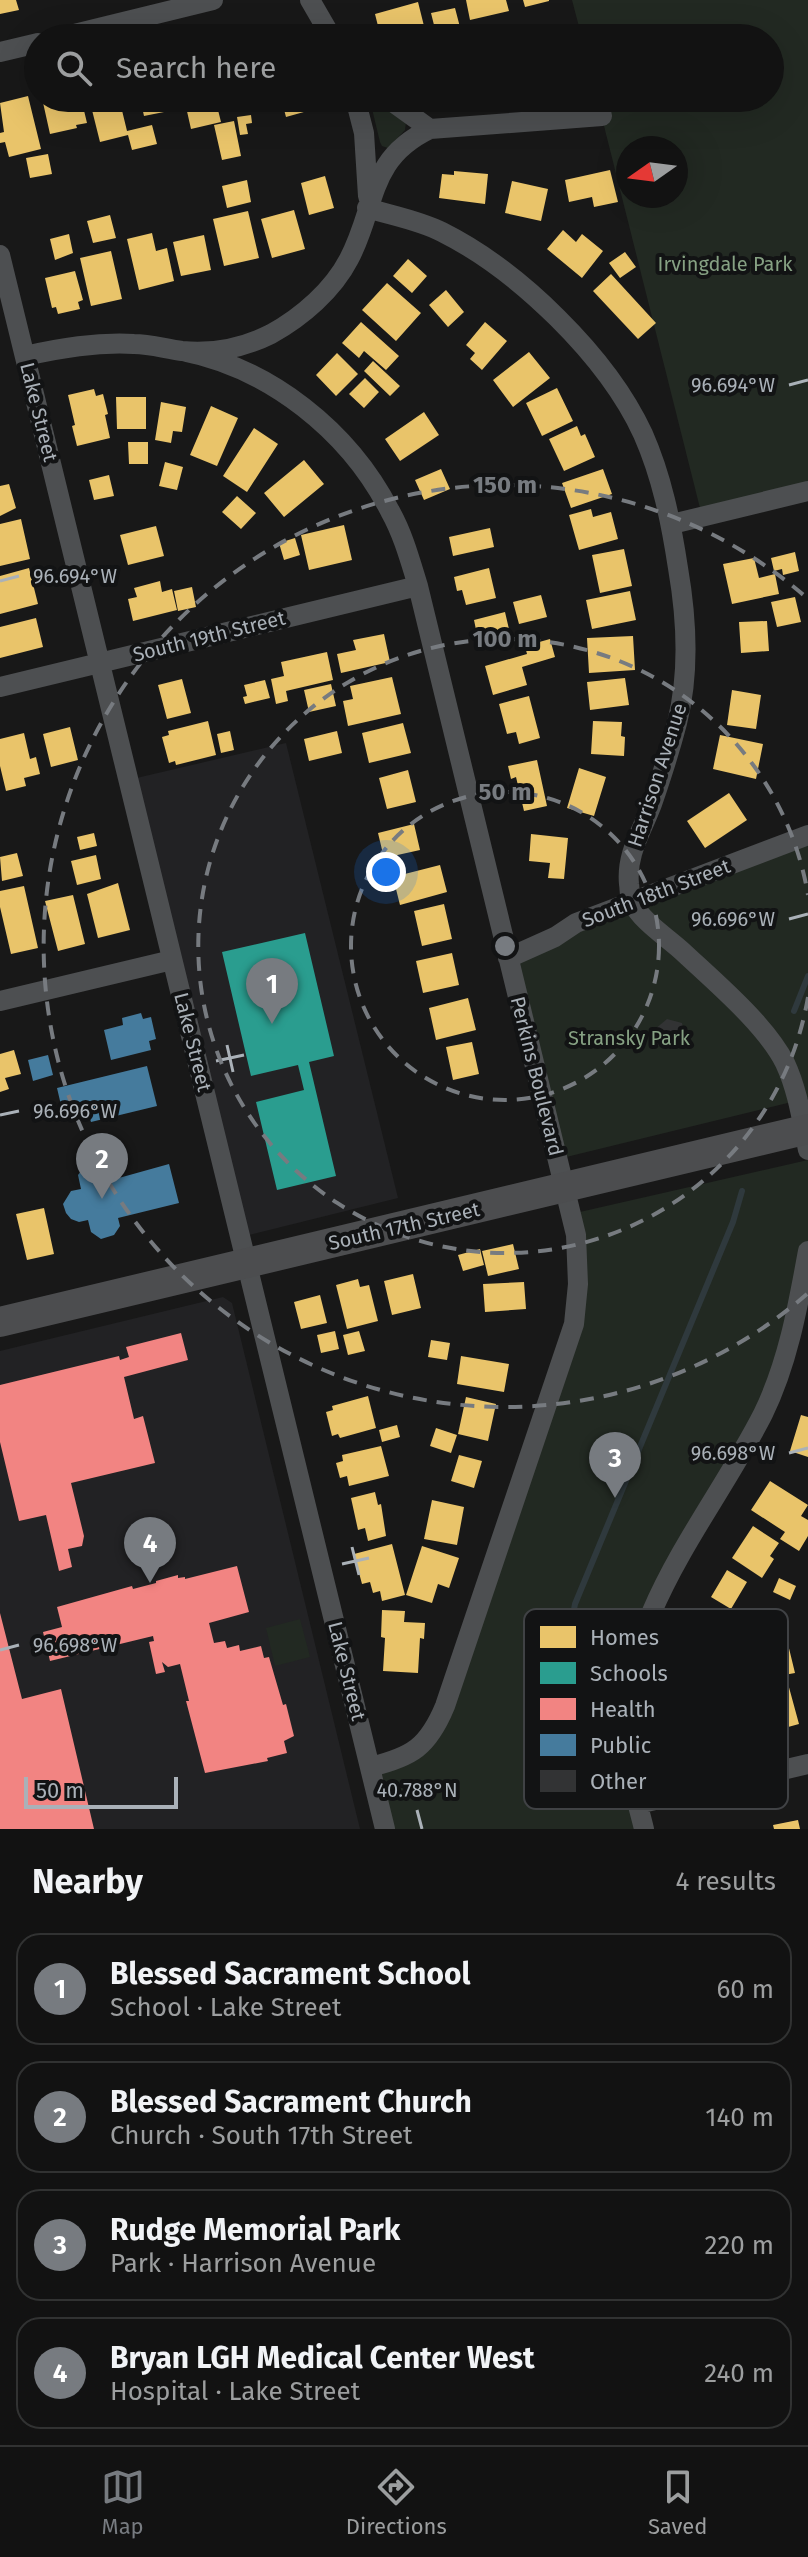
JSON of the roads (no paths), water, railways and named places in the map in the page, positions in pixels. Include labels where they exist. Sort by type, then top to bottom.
[{"type":"main road","name":"South 17th Street","points":[[0,1322],[565,1188],[807,1137]]},
{"type":"street","points":[[115,24],[213,0]]},
{"type":"street","points":[[310,0],[324,24]]},
{"type":"street","points":[[0,52],[24,46]]},
{"type":"street","points":[[359,112],[368,175],[367,208]]},
{"type":"street","points":[[406,112],[430,129]]},
{"type":"street","points":[[25,356],[98,344],[135,344],[212,352],[240,346],[270,334],[318,300],[344,267],[359,236],[379,176],[394,154],[415,136],[430,129],[602,116]]},
{"type":"street","name":"Harrison Avenue","points":[[367,208],[410,218],[442,232],[477,252],[521,284],[590,352],[616,388],[642,433],[660,479],[672,524],[687,657],[676,724],[652,805],[634,844],[628,872],[631,901]]},
{"type":"street","name":"Lake Street","points":[[0,255],[385,1829]]},
{"type":"street","name":"Perkins Boulevard","points":[[182,351],[224,363],[290,397],[349,450],[372,479],[391,511],[408,550],[418,586],[576,1235],[578,1259],[574,1324],[440,1718],[428,1739],[414,1752],[370,1767]]},
{"type":"street","points":[[672,524],[808,491]]},
{"type":"street","name":"South 19th Street","points":[[0,687],[418,586]]},
{"type":"street","name":"South 18th Street","points":[[508,958],[555,937],[576,923],[808,835]]},
{"type":"street","points":[[631,901],[773,1044],[793,1084],[807,1137]]},
{"type":"street","points":[[0,1001],[172,960]]},
{"type":"street","points":[[652,1609],[764,1412],[783,1363],[808,1251]]},
{"type":"street","points":[[788,1769],[808,1764]]},
{"type":"street","points":[[639,1809],[644,1829]]},
{"type":"waterway","points":[[794,1011],[808,976]]},
{"type":"waterway","points":[[574,1609],[733,1222],[742,1191]]},
{"type":"place","name":"Blessed Sacrament School","points":[[272,1024]]},
{"type":"place","name":"Blessed Sacrament Church","points":[[102,1199]]},
{"type":"place","name":"Rudge Memorial Park","points":[[615,1498]]},
{"type":"place","name":"Bryan LGH Medical Center West","points":[[150,1583]]},
{"type":"park label","name":"Irvingdale Park","points":[[725,264]]},
{"type":"park label","name":"Stransky Park","points":[[629,1038]]}]
